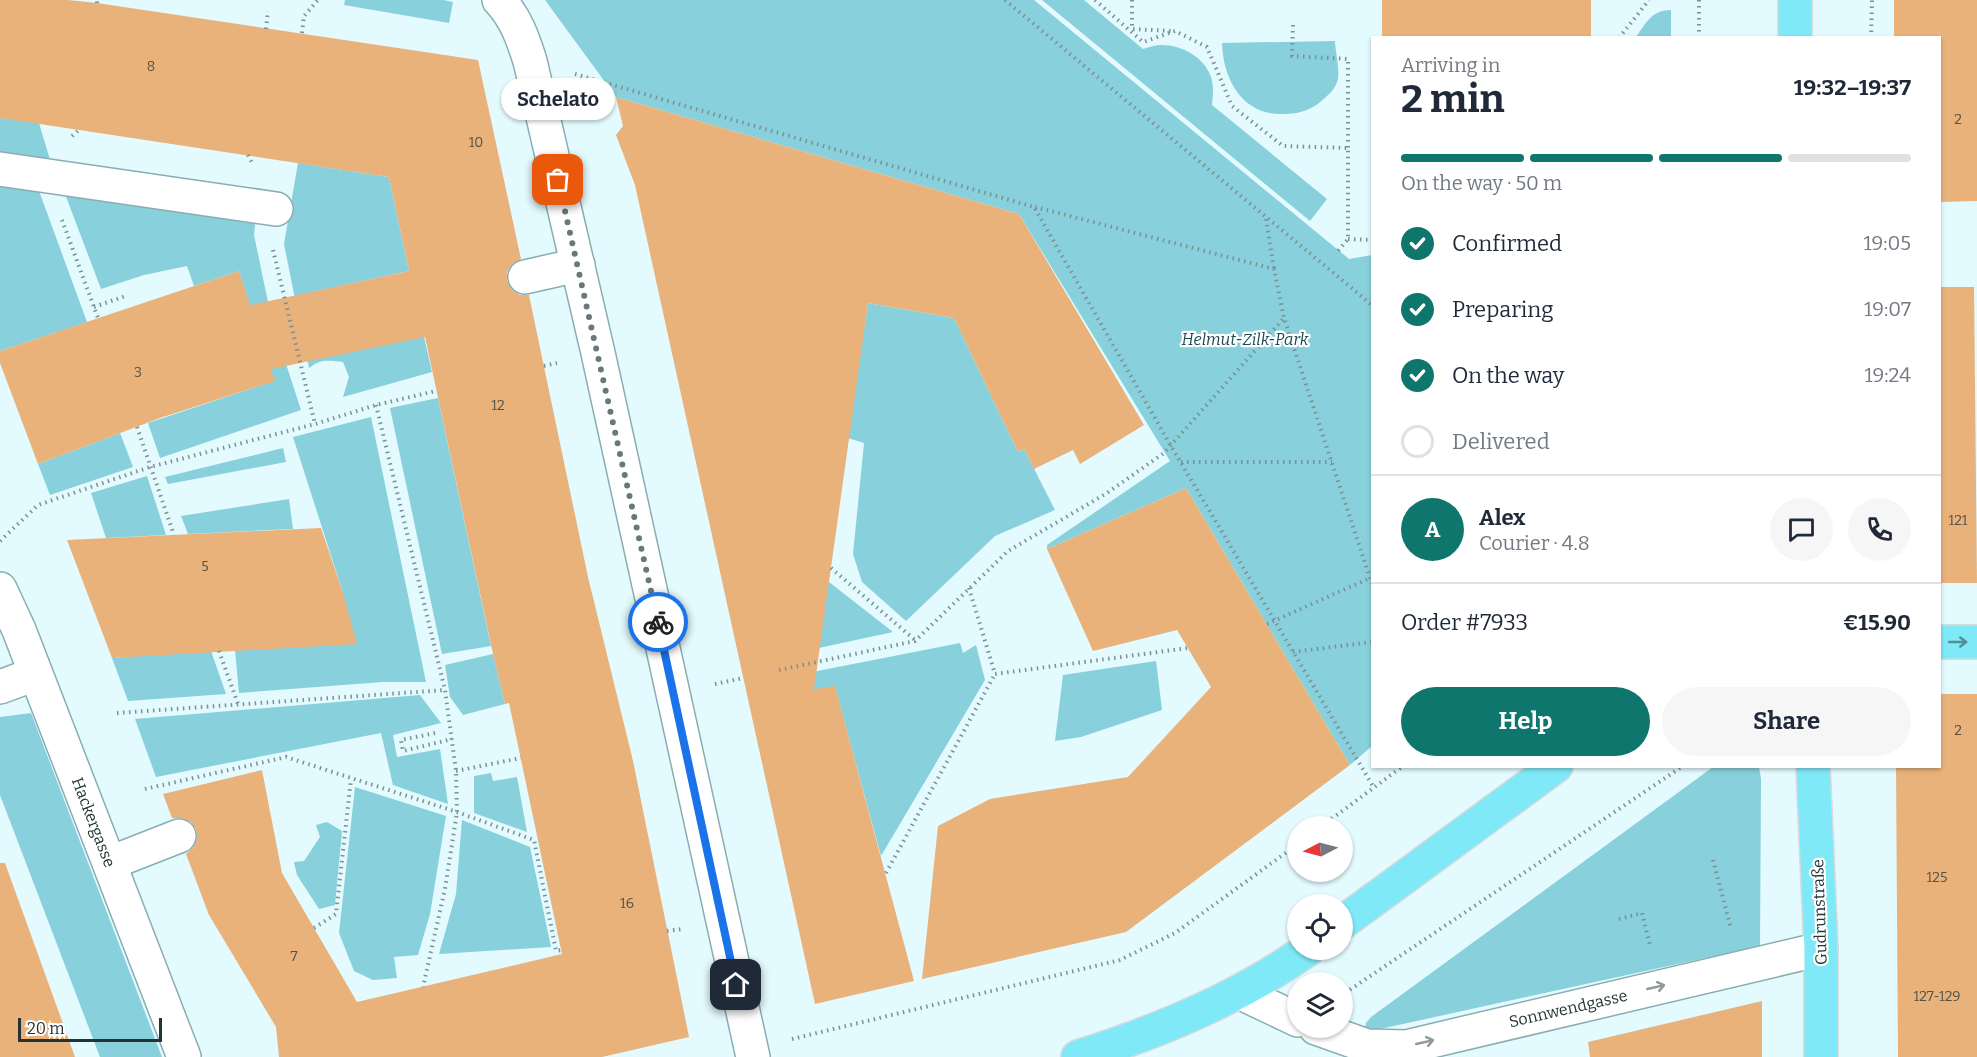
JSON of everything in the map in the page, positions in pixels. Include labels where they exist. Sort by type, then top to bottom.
[{"type":"main road","points":[[1795,0],[1795,36]]},
{"type":"main road","points":[[1941,642],[1977,642]]},
{"type":"main road","points":[[1353,915],[1553,768]]},
{"type":"main road","name":"Gudrunstraße","points":[[1813,768],[1821,949],[1821,1057]]},
{"type":"main road","points":[[1078,1057],[1154,1031],[1239,992],[1292,960]]},
{"type":"street","points":[[500,0],[520,29],[531,61],[664,646],[752,1053]]},
{"type":"street","points":[[0,170],[276,209]]},
{"type":"street","points":[[525,277],[578,265]]},
{"type":"street","name":"Hackergasse","points":[[0,589],[110,863],[184,1057]]},
{"type":"street","points":[[0,687],[35,674]]},
{"type":"street","points":[[110,863],[179,836]]},
{"type":"street","name":"Sonnwendgasse","points":[[1344,1038],[1367,1046],[1406,1047],[1821,949]]},
{"type":"street","points":[[1239,992],[1287,1015]]},
{"type":"path","points":[[302,33],[304,16],[318,0]]},
{"type":"path","points":[[1005,0],[1371,304]]},
{"type":"path","points":[[1095,0],[1143,42],[1175,31]]},
{"type":"path","points":[[1132,0],[1132,29],[1175,31],[1207,47],[1232,106],[1283,146],[1348,148]]},
{"type":"path","points":[[1621,36],[1649,0]]},
{"type":"path","points":[[1699,0],[1699,36]]},
{"type":"path","points":[[1871,36],[1872,0]]},
{"type":"path","points":[[266,29],[268,11]]},
{"type":"path","points":[[1293,25],[1292,56],[1348,59],[1348,239],[1338,251]]},
{"type":"path","points":[[531,61],[1034,207],[1274,268]]},
{"type":"path","points":[[45,176],[98,318]]},
{"type":"path","points":[[1034,207],[1180,462],[1374,788]]},
{"type":"path","points":[[276,209],[272,244],[315,424]]},
{"type":"path","points":[[1266,218],[1284,318],[1371,581]]},
{"type":"path","points":[[1348,239],[1371,240]]},
{"type":"path","points":[[94,306],[128,295]]},
{"type":"path","points":[[779,670],[915,641],[1008,551],[1107,493],[1164,453],[1284,318]]},
{"type":"path","points":[[0,541],[38,505],[150,467],[315,424],[376,405],[436,391]]},
{"type":"path","points":[[376,405],[445,690],[456,771],[457,812],[445,889],[423,987]]},
{"type":"path","points":[[137,427],[174,535]]},
{"type":"path","points":[[1180,462],[1332,462]]},
{"type":"path","points":[[831,568],[915,641]]},
{"type":"path","points":[[1267,624],[1370,578]]},
{"type":"path","points":[[886,873],[995,674],[969,588]]},
{"type":"path","points":[[1293,652],[1371,642]]},
{"type":"path","points":[[995,674],[1188,648]]},
{"type":"path","points":[[219,651],[238,704]]},
{"type":"path","points":[[117,713],[445,690]]},
{"type":"path","points":[[435,733],[401,740],[403,751],[452,740]]},
{"type":"path","points":[[145,789],[286,758],[457,812],[534,840],[556,951],[561,950]]},
{"type":"path","points":[[456,771],[521,758]]},
{"type":"path","points":[[1336,816],[1400,768]]},
{"type":"path","points":[[1353,986],[1680,768]]},
{"type":"path","points":[[314,928],[336,914],[351,779]]},
{"type":"path","points":[[752,1053],[1119,960],[1174,933],[1287,852]]},
{"type":"path","points":[[1713,860],[1740,967]]},
{"type":"path","points":[[1619,919],[1642,913],[1661,986]]},
{"type":"green space","points":[[345,0],[443,0],[453,2],[449,23],[344,5]]},
{"type":"green space","name":"Helmut-Zilk-Park","points":[[545,0],[1034,0],[1349,259],[1371,255],[1371,747],[1350,765],[1186,488],[1047,549],[1047,545],[1170,461],[1019,214],[616,97]]},
{"type":"green space","points":[[1042,0],[1084,0],[1143,49],[1157,45],[1177,47],[1198,58],[1211,77],[1212,105],[1327,199],[1310,221]]},
{"type":"green space","points":[[1671,10],[1671,36],[1637,36],[1646,22],[1654,15]]},
{"type":"green space","points":[[1335,41],[1338,73],[1334,88],[1319,103],[1298,113],[1270,113],[1257,109],[1247,102],[1231,82],[1223,57],[1222,43]]},
{"type":"green space","points":[[0,118],[39,123],[51,163],[0,154]]},
{"type":"green space","points":[[298,163],[389,177],[409,271],[312,292],[325,357],[424,337],[432,372],[343,397],[349,377],[343,362],[324,361],[309,368],[284,244]]},
{"type":"green space","points":[[98,166],[258,194],[254,235],[272,321],[301,410],[160,458],[148,423],[274,381],[239,271],[194,286],[187,266],[144,275],[101,289],[65,194],[94,198]]},
{"type":"green space","points":[[0,185],[39,191],[87,322],[0,351]]},
{"type":"green space","points":[[868,303],[954,318],[1018,452],[1024,449],[1055,510],[995,536],[906,621],[862,582],[853,554],[864,443],[848,438]]},
{"type":"green space","points":[[438,398],[491,646],[442,654],[390,408]]},
{"type":"green space","points":[[371,417],[426,682],[383,682],[239,693],[235,650],[343,593],[293,437]]},
{"type":"green space","points":[[120,433],[133,467],[50,495],[38,464]]},
{"type":"green space","points":[[283,448],[286,462],[168,484],[165,477]]},
{"type":"green space","points":[[147,476],[166,535],[106,538],[91,493]]},
{"type":"green space","points":[[289,499],[293,529],[188,534],[181,516]]},
{"type":"green space","points":[[829,582],[893,632],[777,657]]},
{"type":"green space","points":[[960,643],[963,653],[976,645],[985,680],[881,856],[835,687],[784,693],[787,677]]},
{"type":"green space","points":[[211,651],[226,694],[128,701],[112,658]]},
{"type":"green space","points":[[493,654],[505,704],[463,715],[450,697],[445,665]]},
{"type":"green space","points":[[1156,661],[1162,710],[1081,737],[1055,741],[1063,675]]},
{"type":"green space","points":[[420,695],[441,723],[393,735],[397,757],[440,749],[448,804],[393,785],[381,733],[156,777],[135,719]]},
{"type":"green space","points":[[31,713],[162,1057],[100,1057],[0,795],[0,717]]},
{"type":"green space","points":[[1712,768],[1759,768],[1760,946],[1380,1029],[1365,1029],[1371,1017]]},
{"type":"green space","points":[[491,773],[493,781],[517,777],[527,832],[474,813],[474,776]]},
{"type":"green space","points":[[355,787],[446,816],[430,914],[418,955],[394,957],[397,978],[373,980],[354,971],[339,933]]},
{"type":"green space","points":[[462,820],[530,847],[551,947],[439,954],[456,894]]},
{"type":"green space","points":[[327,822],[342,831],[335,905],[319,909],[297,875],[294,862],[304,861],[320,837],[316,825]]},
{"type":"building","points":[[0,0],[68,0],[97,3],[478,60],[521,259],[512,264],[507,272],[507,281],[512,290],[520,295],[529,295],[588,577],[633,761],[689,1037],[602,1057],[279,1057],[276,1027],[209,915],[186,854],[193,848],[197,839],[196,829],[191,822],[182,818],[172,818],[163,794],[262,770],[282,873],[357,1002],[562,954],[509,703],[505,704],[493,654],[425,337],[271,369],[275,381],[160,418],[38,464],[0,363],[0,351],[239,271],[250,305],[409,271],[389,177],[0,118]]},
{"type":"building","points":[[1382,0],[1591,0],[1591,36],[1382,36]]},
{"type":"building","points":[[1894,0],[1977,0],[1977,201],[1941,202],[1941,36],[1894,36]]},
{"type":"building","points":[[616,97],[1019,214],[1144,425],[1080,464],[1073,450],[1034,469],[1024,449],[1018,452],[954,318],[868,303],[814,689],[835,686],[914,981],[815,1004],[635,185],[616,135],[623,126]]},
{"type":"building","points":[[1941,287],[1974,287],[1977,583],[1941,583]]},
{"type":"building","points":[[1186,488],[1350,765],[1126,932],[922,979],[938,826],[990,799],[1128,777],[1211,687],[1177,630],[1093,651],[1047,549]]},
{"type":"building","points":[[321,528],[357,644],[112,658],[67,540]]},
{"type":"building","points":[[1941,694],[1977,694],[1977,1057],[1898,1057],[1896,768],[1941,768]]},
{"type":"building","points":[[0,863],[5,863],[75,1057],[0,1057]]},
{"type":"building","points":[[1762,1001],[1762,1057],[1590,1057],[1588,1042]]},
{"type":"way so far","points":[[558,180],[658,622]]},
{"type":"place","name":"Schelato","points":[[558,180]]},
{"type":"route","points":[[658,622],[736,985]]}]
